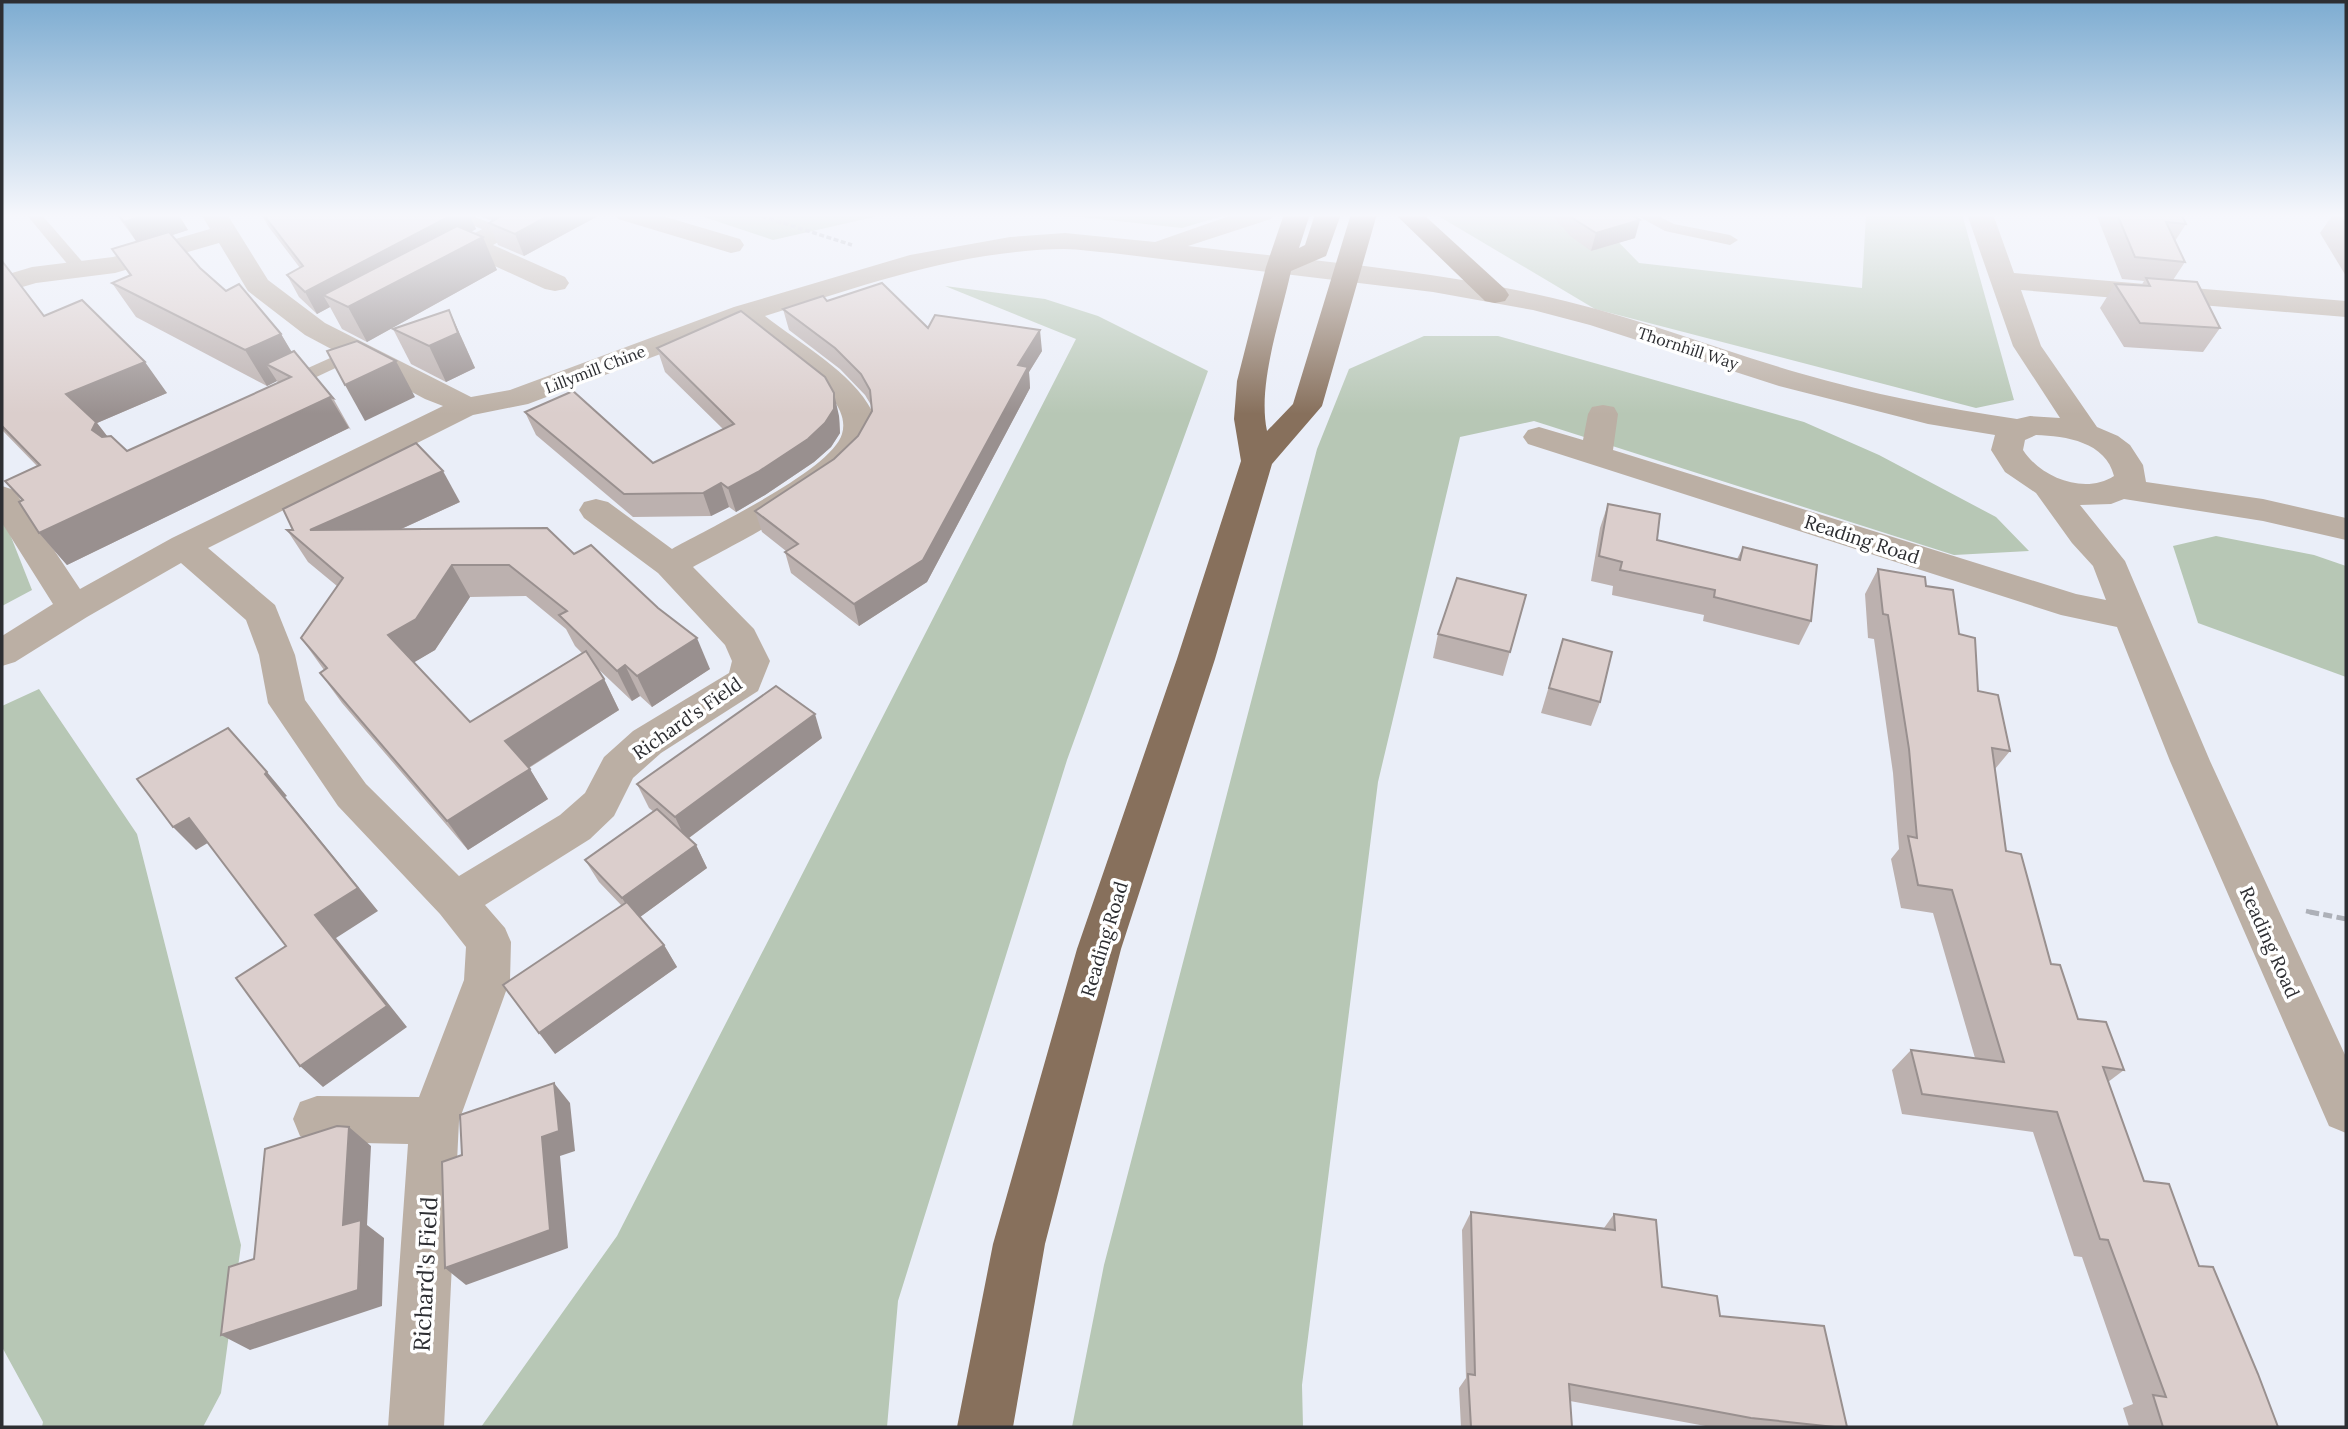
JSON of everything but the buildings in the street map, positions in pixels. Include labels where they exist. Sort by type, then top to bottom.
[{"type":"highway","name":"Reading Road","points":[[1257,461],[1248,419],[1252,381],[1276,281]]},
{"type":"highway","name":"Reading Road","points":[[985,1427],[1019,1244],[1099,949],[1257,461],[1307,406],[1344,281]]},
{"type":"highway","points":[[1480,281],[1495,295]]},
{"type":"street","points":[[255,281],[258,285],[327,322],[357,351],[436,393],[451,397],[465,407]]},
{"type":"street","points":[[548,281],[555,284]]},
{"type":"street","name":"Lillymill Chine","points":[[2,653],[74,608],[184,546],[465,407],[517,398],[744,313],[851,281]]},
{"type":"street","name":"Thornhill Way","points":[[1401,281],[1433,284],[1569,310],[1790,380],[1928,415],[2086,433]]},
{"type":"street","points":[[2004,281],[2032,356],[2086,433],[2120,453],[2263,510]]},
{"type":"street","points":[[2012,281],[2346,309]]},
{"type":"street","points":[[670,565],[812,484],[840,461],[858,435],[858,414],[845,393],[744,313]]},
{"type":"street","points":[[2032,356],[2034,390],[2031,427],[2008,436],[2005,445],[2011,460],[2035,479],[2082,495],[2111,492],[2263,510],[2346,529]]},
{"type":"street","points":[[1596,454],[1603,414]]},
{"type":"street","name":"Thornhill Way","points":[[1928,415],[1975,439],[2035,479]]},
{"type":"street","name":"Reading Road","points":[[1539,437],[2074,606],[2131,617]]},
{"type":"street","name":"Reading Road","points":[[2108,561],[2111,492],[2131,480],[2130,467],[2120,453]]},
{"type":"street","name":"Reading Road","points":[[2035,479],[2108,561],[2195,773],[2346,1110]]},
{"type":"street","points":[[2,497],[74,608]]},
{"type":"street","name":"Richard's Field","points":[[455,901],[575,827],[600,804],[618,768],[647,742],[746,681],[751,661],[741,638],[670,565],[596,510]]},
{"type":"street","name":"Richard's Field","points":[[184,546],[262,614],[277,655],[287,703],[352,795],[455,901],[489,942],[488,980],[434,1121],[416,1427]]},
{"type":"street","points":[[317,1119],[434,1121]]},
{"type":"lane","points":[[272,391],[357,351]]},
{"type":"green space","points":[[1547,281],[1797,281],[1862,288],[1862,281],[1981,281],[2014,400],[1976,408],[1595,309]]},
{"type":"green space","points":[[945,286],[1045,299],[1098,316],[1208,371],[1067,760],[898,1301],[887,1427],[481,1427],[617,1236],[1076,339]]},
{"type":"green space","points":[[1424,336],[1498,336],[1804,422],[1879,455],[1996,517],[2029,551],[1954,555],[1534,421],[1460,437],[1378,782],[1302,1385],[1303,1427],[1072,1427],[1104,1265],[1317,449],[1349,369]]},
{"type":"green space","points":[[2,514],[32,590],[2,606]]},
{"type":"green space","points":[[2216,536],[2314,555],[2346,566],[2346,677],[2198,623],[2173,546]]},
{"type":"green space","points":[[39,689],[137,834],[241,1245],[221,1393],[203,1427],[42,1427],[43,1422],[2,1347],[2,706]]}]
